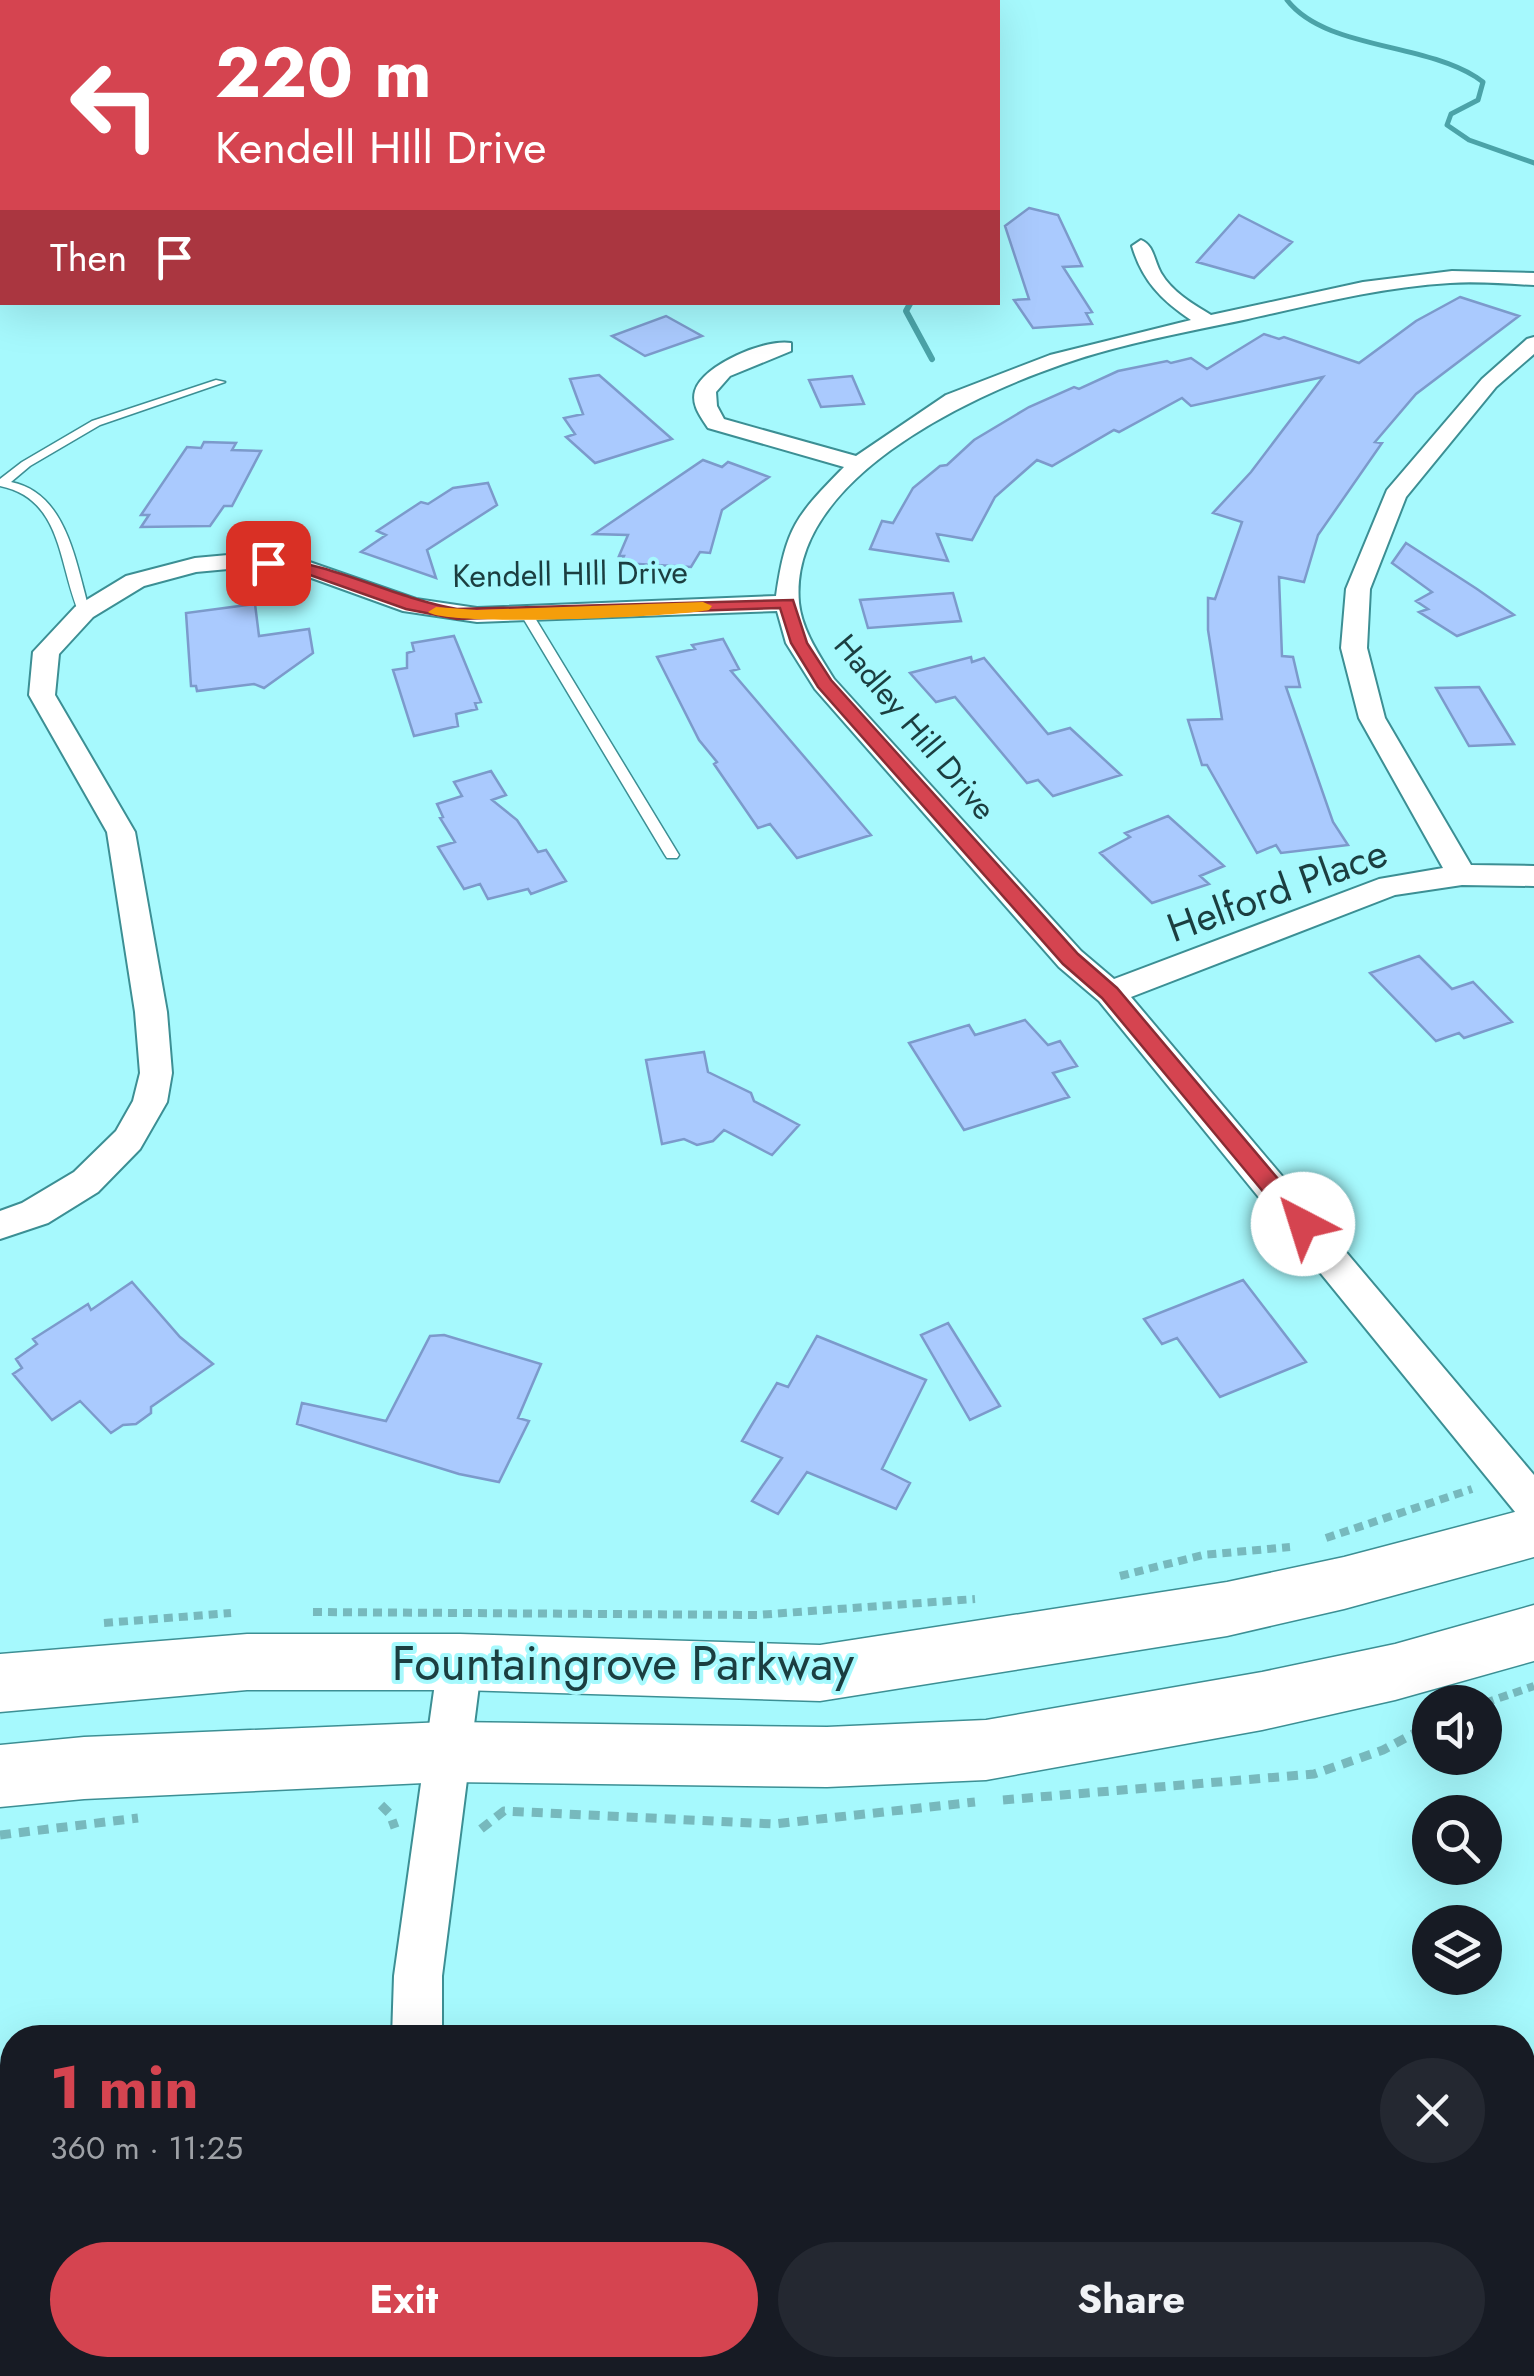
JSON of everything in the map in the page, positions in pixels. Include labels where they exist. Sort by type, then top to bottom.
[{"type":"main road","name":"Fountaingrove Parkway","points":[[0,1683],[248,1662],[460,1662],[820,1672],[1227,1609],[1534,1532]]},
{"type":"main road","points":[[0,1776],[84,1768],[446,1752],[827,1758],[986,1750],[1281,1697],[1395,1672],[1534,1632]]},
{"type":"street","points":[[1141,246],[1148,275],[1162,290],[1208,322]]},
{"type":"street","name":"Hadley Hill Drive","points":[[1534,279],[1452,277],[1364,288],[1057,360],[954,400],[859,464],[816,510],[796,545],[787,603],[799,643],[824,683],[1070,959],[1110,993],[1534,1506]]},
{"type":"street","points":[[1462,876],[1372,718],[1354,648],[1358,589],[1395,495],[1489,384],[1534,342]]},
{"type":"street","points":[[784,347],[734,364],[711,380],[703,395],[705,409],[716,423],[859,464]]},
{"type":"street","name":"Kendell HIll Drive","points":[[0,1225],[34,1213],[86,1182],[128,1140],[150,1102],[156,1073],[151,1012],[121,832],[42,695],[46,652],[84,612],[135,581],[195,565],[240,560],[298,565],[437,612],[526,613],[787,603]]},
{"type":"street","name":"Helford Place","points":[[1110,993],[1390,886],[1462,876],[1534,876]]},
{"type":"street","points":[[417,2025],[418,1976],[460,1662]]},
{"type":"lane","points":[[1,483],[96,423],[220,382]]},
{"type":"lane","points":[[1,483],[19,484],[36,494],[48,508],[84,612]]},
{"type":"lane","points":[[526,613],[672,854]]},
{"type":"path","points":[[1322,1540],[1472,1489]]},
{"type":"path","points":[[1116,1577],[1203,1555],[1303,1545]]},
{"type":"path","points":[[303,1612],[757,1615],[985,1598]]},
{"type":"path","points":[[94,1624],[187,1614],[245,1613]]},
{"type":"path","points":[[1502,1697],[1534,1686]]},
{"type":"path","points":[[364,1796],[390,1814]]},
{"type":"path","points":[[0,1835],[143,1818]]},
{"type":"building","points":[[1029,208],[1058,215],[1082,266],[1063,267],[1092,312],[1086,313],[1092,324],[1033,328],[1014,300],[1029,299],[1005,226]]},
{"type":"building","points":[[1239,215],[1292,242],[1254,278],[1197,262]]},
{"type":"building","points":[[1460,297],[1519,316],[1416,394],[1375,442],[1382,443],[1318,535],[1304,582],[1279,577],[1282,656],[1293,657],[1300,687],[1286,687],[1333,822],[1348,845],[1281,853],[1276,845],[1257,853],[1207,765],[1202,765],[1188,720],[1222,719],[1208,630],[1208,598],[1215,599],[1242,522],[1213,513],[1251,472],[1323,377],[1191,406],[1182,398],[1119,432],[1114,430],[1052,466],[1037,460],[995,497],[972,540],[937,534],[948,561],[870,549],[882,521],[893,523],[913,488],[940,466],[947,465],[974,440],[1029,407],[1074,387],[1079,389],[1118,371],[1167,361],[1191,358],[1207,369],[1264,334],[1359,363],[1416,321]]},
{"type":"building","points":[[666,316],[702,336],[645,356],[612,336]]},
{"type":"building","points":[[599,375],[672,439],[595,463],[566,437],[575,434],[564,418],[583,414],[570,379]]},
{"type":"building","points":[[852,376],[864,404],[821,407],[809,380]]},
{"type":"building","points":[[204,442],[236,443],[232,450],[261,451],[232,506],[224,506],[210,526],[141,527],[149,515],[141,515],[187,447],[201,448]]},
{"type":"building","points":[[703,460],[722,467],[728,462],[769,477],[722,510],[710,553],[700,552],[691,567],[621,563],[624,556],[619,556],[628,535],[594,534]]},
{"type":"building","points":[[488,483],[497,505],[427,550],[436,578],[361,552],[386,535],[377,531],[421,502],[428,504],[453,488]]},
{"type":"building","points":[[1406,543],[1514,615],[1457,636],[1419,612],[1428,609],[1416,601],[1432,592],[1392,563]]},
{"type":"building","points":[[953,593],[961,621],[868,628],[860,600]]},
{"type":"building","points":[[255,604],[259,636],[309,629],[313,653],[264,688],[254,684],[197,691],[196,686],[191,686],[186,613]]},
{"type":"building","points":[[454,636],[481,702],[475,703],[477,709],[456,714],[458,726],[414,736],[393,670],[407,668],[407,653],[414,651],[412,643]]},
{"type":"building","points":[[723,639],[739,669],[731,671],[871,835],[797,858],[770,824],[758,828],[699,740],[657,657]]},
{"type":"building","points":[[971,657],[972,662],[984,658],[1048,734],[1070,728],[1121,775],[1053,796],[1038,780],[1027,783],[955,697],[936,702],[910,673]]},
{"type":"building","points":[[1479,687],[1514,744],[1469,746],[1436,688]]},
{"type":"building","points":[[491,771],[506,795],[492,800],[517,820],[538,852],[546,850],[566,881],[531,894],[528,889],[488,899],[480,884],[464,889],[438,847],[455,842],[440,818],[443,817],[437,804],[462,796],[454,782]]},
{"type":"building","points":[[1168,816],[1224,866],[1200,876],[1209,884],[1152,903],[1100,853],[1130,837],[1125,833]]},
{"type":"building","points":[[1419,956],[1452,989],[1473,982],[1512,1022],[1464,1038],[1459,1033],[1436,1041],[1370,973]]},
{"type":"building","points":[[1025,1020],[1048,1045],[1060,1041],[1077,1066],[1053,1073],[1069,1097],[964,1130],[909,1043],[969,1025],[975,1035]]},
{"type":"building","points":[[704,1052],[708,1072],[751,1093],[754,1101],[799,1125],[772,1155],[724,1130],[713,1141],[697,1145],[684,1139],[662,1144],[646,1060]]},
{"type":"building","points":[[1243,1280],[1306,1362],[1220,1397],[1177,1338],[1162,1344],[1144,1319]]},
{"type":"building","points":[[132,1282],[180,1337],[213,1364],[151,1407],[151,1413],[136,1424],[123,1425],[111,1433],[80,1401],[52,1420],[13,1374],[22,1368],[16,1359],[37,1344],[33,1339],[88,1304],[91,1310]]},
{"type":"building","points":[[948,1323],[1000,1406],[970,1420],[921,1335]]},
{"type":"building","points":[[444,1335],[541,1364],[518,1418],[529,1421],[499,1482],[459,1474],[297,1424],[302,1403],[386,1421],[430,1336]]},
{"type":"building","points":[[817,1336],[926,1380],[882,1469],[910,1483],[896,1509],[807,1472],[778,1514],[752,1501],[782,1458],[742,1441],[777,1383],[788,1387]]},
{"type":"waterway","points":[[809,0],[820,0]]},
{"type":"waterway","points":[[1287,0],[1325,28],[1428,57],[1476,77],[1483,82],[1478,100],[1451,114],[1447,125],[1469,140],[1534,163]]},
{"type":"waterway","points":[[909,305],[906,311],[932,359]]},
{"type":"slow traffic","points":[[436,612],[477,615],[703,606]]},
{"type":"route","points":[[268,563],[298,565],[412,606],[457,614],[787,603],[799,643],[824,683],[1070,959],[1110,993],[1303,1224]]}]
